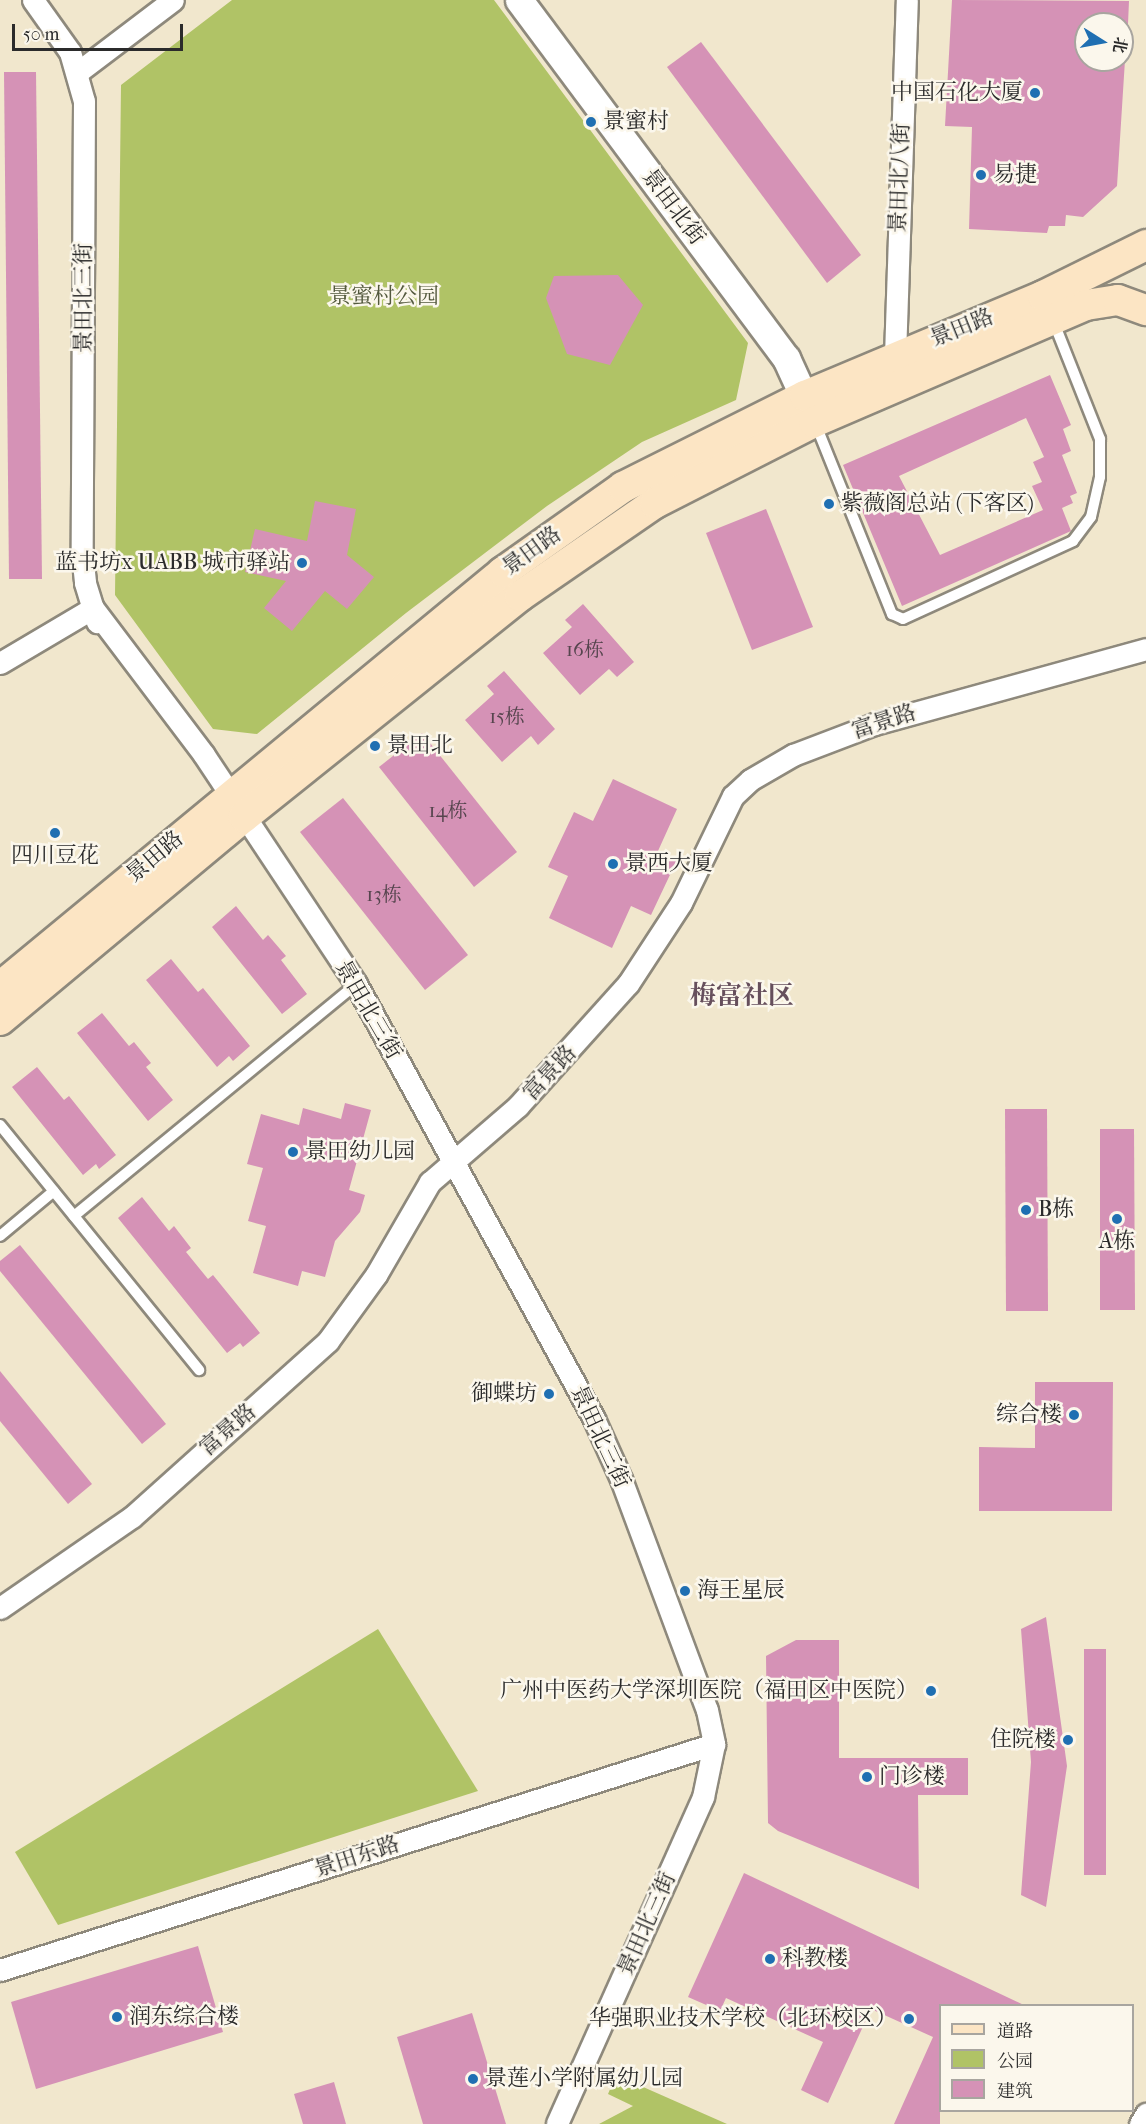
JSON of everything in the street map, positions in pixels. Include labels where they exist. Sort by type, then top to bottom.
[{"type":"main road","name":"景田路","points":[[810,409],[1047,307],[1146,245]]},
{"type":"main road","name":"景田路","points":[[0,987],[236,806],[609,532],[895,356],[1047,307],[1108,300],[1128,302],[1146,310]]},
{"type":"main road","name":"景田路","points":[[0,1020],[236,806]]},
{"type":"street","name":"景田北三街","points":[[33,0],[63,40],[78,72],[85,114],[82,553],[85,583],[93,608],[204,755],[356,984],[609,1450],[702,1695],[714,1744],[710,1774],[696,1814],[556,2124]]},
{"type":"street","points":[[78,72],[173,0]]},
{"type":"street","name":"景田北街","points":[[519,0],[786,358],[810,409]]},
{"type":"street","name":"景田北八街","points":[[895,356],[907,0]]},
{"type":"street","points":[[0,663],[93,608]]},
{"type":"street","name":"富景路","points":[[0,1608],[132,1516],[310,1360],[376,1275],[430,1182],[518,1107],[628,984],[681,903],[734,796],[750,780],[793,755],[874,723],[1146,649]]},
{"type":"street","name":"景田东路","points":[[0,1970],[714,1744]]},
{"type":"street","points":[[1140,2124],[1146,2114]]},
{"type":"lane","points":[[810,409],[892,614],[903,618],[1073,541],[1091,517],[1100,477],[1100,439],[1047,307]]},
{"type":"lane","points":[[74,1216],[356,984]]},
{"type":"lane","points":[[0,1125],[200,1370]]},
{"type":"lane","points":[[0,1236],[54,1191]]},
{"type":"green space","name":"景蜜村公园","points":[[232,0],[494,0],[748,343],[736,400],[642,442],[547,506],[406,613],[257,734],[213,729],[115,595],[121,85]]},
{"type":"green space","points":[[378,1629],[478,1791],[58,1925],[15,1852]]},
{"type":"green space","points":[[616,2075],[727,2124],[599,2124],[633,2106],[608,2094]]},
{"type":"building","name":"中国石化大厦","points":[[952,0],[1129,1],[1129,12],[1074,12],[1074,72],[1124,72],[1117,186],[1083,217],[1066,215],[1065,226],[1049,226],[1047,233],[969,229],[972,127],[945,126]]},
{"type":"building","points":[[701,42],[861,255],[827,283],[667,67]]},
{"type":"building","points":[[4,72],[36,72],[42,579],[9,579]]},
{"type":"building","points":[[618,275],[643,305],[610,365],[567,354],[546,298],[554,276]]},
{"type":"building","points":[[1050,375],[1071,425],[1063,429],[1071,451],[1062,455],[1077,493],[1070,496],[1073,503],[1062,508],[1071,531],[902,606],[843,465]],"holes":[[[1026,418],[1044,457],[1033,462],[1042,482],[1032,486],[1043,510],[940,555],[899,476]]]},
{"type":"building","name":"蓝书坊x UABB 城市驿站","points":[[315,501],[356,509],[347,555],[374,577],[347,609],[325,591],[292,631],[264,608],[286,581],[245,572],[255,529],[307,541]]},
{"type":"building","points":[[766,509],[813,627],[752,650],[706,533]]},
{"type":"building","points":[[583,604],[634,662],[617,677],[609,669],[580,695],[543,653],[572,627],[565,620]]},
{"type":"building","points":[[504,671],[555,729],[538,745],[531,736],[502,762],[465,720],[494,694],[487,686]]},
{"type":"building","points":[[422,733],[517,852],[474,887],[379,767]]},
{"type":"building","name":"景西大厦","points":[[613,779],[677,809],[658,851],[677,860],[651,915],[631,906],[612,948],[549,918],[568,876],[548,867],[574,812],[593,821]]},
{"type":"building","points":[[343,798],[468,955],[425,990],[300,832]]},
{"type":"building","points":[[236,906],[263,940],[268,935],[286,956],[281,960],[307,994],[282,1014],[212,927]]},
{"type":"building","points":[[171,959],[198,992],[203,988],[250,1046],[233,1061],[229,1056],[217,1067],[146,980]]},
{"type":"building","points":[[102,1013],[129,1046],[134,1042],[151,1063],[146,1067],[173,1100],[148,1121],[77,1033]]},
{"type":"building","points":[[37,1067],[64,1100],[69,1096],[116,1155],[99,1169],[96,1164],[83,1175],[12,1087]]},
{"type":"building","points":[[345,1103],[371,1110],[349,1190],[365,1195],[360,1212],[335,1241],[325,1277],[302,1271],[298,1286],[253,1273],[266,1226],[248,1221],[263,1168],[247,1164],[261,1114],[299,1125],[303,1108],[341,1119]]},
{"type":"building","name":"B栋","points":[[1005,1109],[1047,1109],[1048,1311],[1006,1311]]},
{"type":"building","name":"A栋","points":[[1100,1129],[1134,1129],[1135,1310],[1100,1310]]},
{"type":"building","points":[[142,1197],[169,1231],[174,1226],[191,1248],[186,1252],[208,1279],[213,1275],[260,1333],[243,1347],[240,1343],[227,1353],[118,1218]]},
{"type":"building","points":[[20,1245],[166,1424],[142,1444],[0,1271],[0,1261]]},
{"type":"building","points":[[0,1371],[92,1484],[68,1504],[0,1421]]},
{"type":"building","name":"综合楼","points":[[1035,1382],[1113,1382],[1112,1511],[979,1511],[979,1447],[1035,1448]]},
{"type":"building","points":[[1046,1617],[1067,1766],[1046,1907],[1021,1895],[1031,1762],[1021,1629]]},
{"type":"building","name":"门诊楼","points":[[796,1640],[839,1640],[839,1758],[968,1758],[968,1795],[918,1795],[919,1889],[778,1831],[768,1823],[766,1656]]},
{"type":"building","points":[[1084,1649],[1106,1649],[1106,1875],[1084,1875]]},
{"type":"building","points":[[744,1873],[1022,2004],[939,2004],[940,2124],[894,2124],[933,2037],[871,2009],[828,2103],[801,2090],[823,2042],[726,1998],[720,2011],[688,1997]]},
{"type":"building","name":"润东综合楼","points":[[198,1946],[223,2032],[36,2089],[11,2002]]},
{"type":"building","points":[[472,2013],[506,2124],[423,2124],[397,2037]]},
{"type":"building","points":[[334,2082],[346,2124],[303,2124],[294,2094]]},
{"type":"place","name":"中国石化大厦","points":[[1035,93]]},
{"type":"place","name":"景蜜村","points":[[591,122]]},
{"type":"place","name":"易捷","points":[[981,175]]},
{"type":"place","name":"紫薇阁总站 (下客区)","points":[[829,504]]},
{"type":"place","name":"蓝书坊x UABB 城市驿站","points":[[302,563]]},
{"type":"place","name":"景田北","points":[[375,746]]},
{"type":"place","name":"四川豆花","points":[[55,833]]},
{"type":"place","name":"景西大厦","points":[[613,864]]},
{"type":"place","name":"景田幼儿园","points":[[293,1152]]},
{"type":"place","name":"B栋","points":[[1026,1210]]},
{"type":"place","name":"A栋","points":[[1117,1219]]},
{"type":"place","name":"御蝶坊","points":[[549,1394]]},
{"type":"place","name":"综合楼","points":[[1074,1415]]},
{"type":"place","name":"海王星辰","points":[[685,1591]]},
{"type":"place","name":"广州中医药大学深圳医院（福田区中医院）","points":[[931,1691]]},
{"type":"place","name":"住院楼","points":[[1068,1740]]},
{"type":"place","name":"门诊楼","points":[[867,1777]]},
{"type":"place","name":"科教楼","points":[[770,1959]]},
{"type":"place","name":"润东综合楼","points":[[117,2017]]},
{"type":"place","name":"华强职业技术学校（北环校区）","points":[[909,2019]]},
{"type":"place","name":"景莲小学附属幼儿园","points":[[473,2079]]},
{"type":"district","name":"梅富社区","points":[[742,996]]}]
